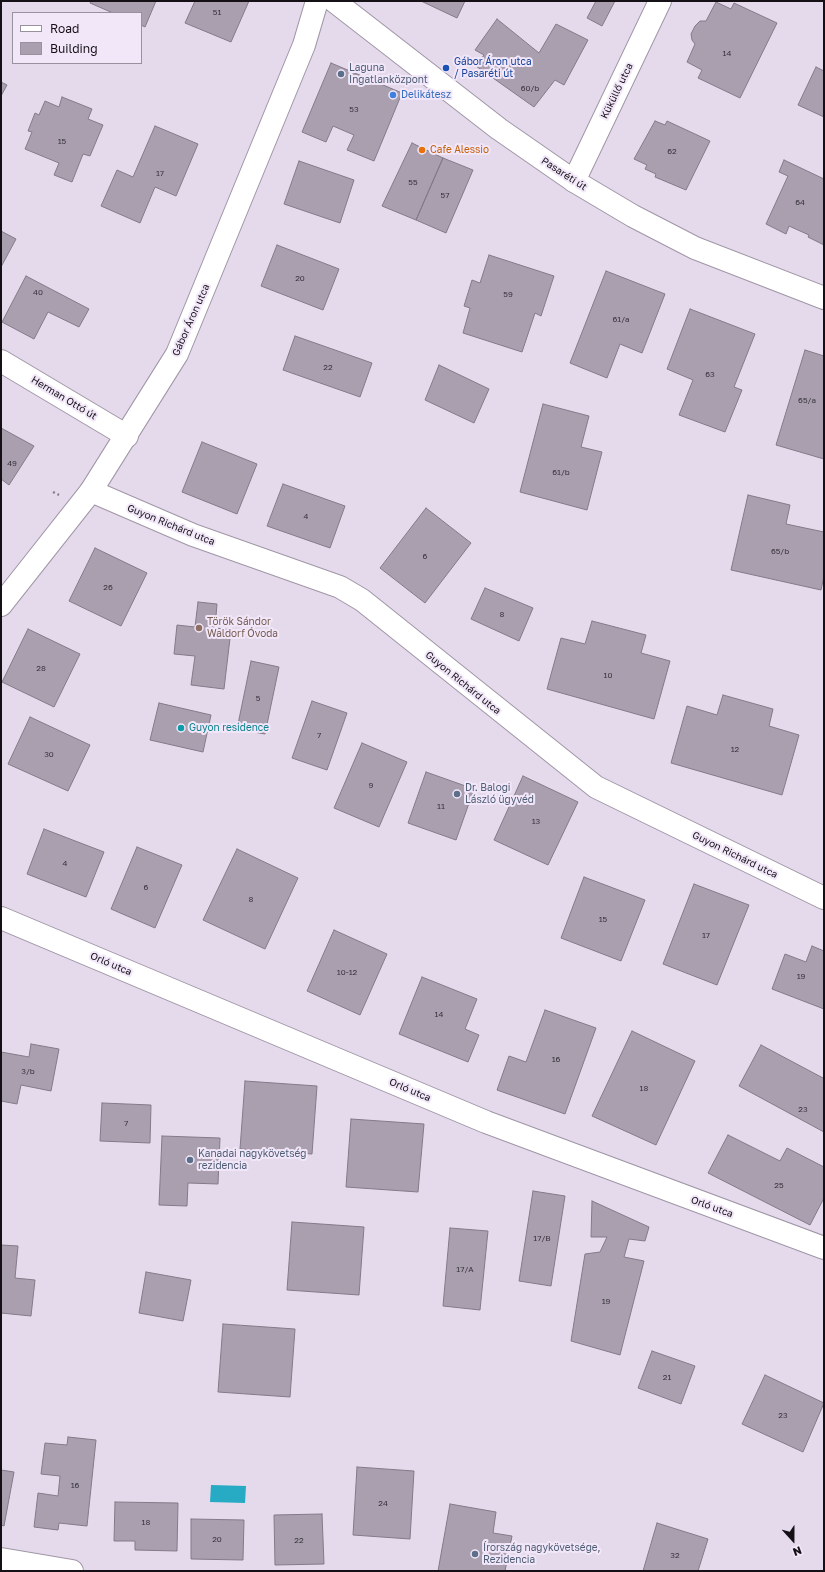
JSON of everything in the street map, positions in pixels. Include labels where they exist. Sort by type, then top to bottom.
[{"type":"street","name":"Gábor Áron utca","points":[[1,605],[91,491],[127,436],[177,354],[195,315],[304,45],[317,1]]},
{"type":"street","name":"Pasaréti út","points":[[334,1],[499,129],[574,181],[633,216],[695,248],[824,298]]},
{"type":"street","name":"Küküllő utca","points":[[574,181],[660,1]]},
{"type":"street","name":"Herman Ottó út","points":[[1,361],[127,436]]},
{"type":"street","name":"Guyon Richárd utca","points":[[91,491],[193,535],[340,587],[362,600],[596,788],[824,898]]},
{"type":"street","name":"Orló utca","points":[[1,918],[486,1122],[824,1248]]},
{"type":"street","points":[[1,1559],[72,1571]]},
{"type":"water","points":[[211,1485],[246,1486],[245,1503],[210,1502]]},
{"type":"building","points":[[91,1],[156,1],[145,27],[142,26],[142,12],[111,12],[90,3]]},
{"type":"building","points":[[195,1],[249,1],[231,42],[185,23]]},
{"type":"building","points":[[421,1],[465,1],[457,18]]},
{"type":"building","points":[[596,1],[615,1],[602,26],[587,18]]},
{"type":"building","points":[[716,2],[731,9],[734,3],[777,23],[740,98],[698,78],[702,70],[687,62],[695,44],[692,40],[691,34],[695,26],[700,21],[706,21]]},
{"type":"building","points":[[497,19],[539,53],[556,24],[588,40],[564,85],[555,80],[534,107],[476,66],[484,55],[475,50]]},
{"type":"building","points":[[331,63],[402,93],[374,161],[347,150],[354,135],[333,126],[326,142],[302,132]]},
{"type":"building","points":[[816,67],[824,71],[824,117],[798,105]]},
{"type":"building","points":[[1,82],[7,85],[1,96]]},
{"type":"building","points":[[62,97],[92,109],[88,119],[103,125],[90,156],[83,154],[72,182],[54,175],[59,163],[25,149],[32,132],[28,131],[35,113],[39,115],[45,101],[59,107]]},
{"type":"building","points":[[655,121],[665,125],[667,121],[710,141],[686,190],[655,177],[656,174],[645,169],[647,165],[634,159]]},
{"type":"building","points":[[155,126],[198,144],[176,196],[155,187],[140,223],[101,206],[117,170],[133,177]]},
{"type":"building","points":[[412,143],[443,158],[416,220],[382,206]]},
{"type":"building","points":[[443,158],[473,170],[446,233],[416,220]]},
{"type":"building","points":[[784,160],[824,179],[824,245],[808,237],[809,235],[789,226],[786,234],[766,224],[788,176],[779,172]]},
{"type":"building","points":[[299,161],[354,180],[340,223],[284,204]]},
{"type":"building","points":[[1,231],[16,239],[1,267]]},
{"type":"building","points":[[277,245],[339,269],[323,310],[261,286]]},
{"type":"building","points":[[489,255],[554,276],[541,316],[535,313],[522,352],[463,333],[470,308],[464,306],[472,280],[480,283]]},
{"type":"building","points":[[606,271],[665,294],[642,353],[620,344],[607,378],[570,363]]},
{"type":"building","points":[[26,276],[89,309],[79,327],[48,312],[34,339],[2,322]]},
{"type":"building","points":[[690,309],[755,334],[734,387],[742,390],[725,432],[679,415],[693,380],[667,369]]},
{"type":"building","points":[[295,336],[372,363],[360,397],[283,370]]},
{"type":"building","points":[[805,350],[824,356],[824,459],[776,445]]},
{"type":"building","points":[[439,365],[489,389],[474,423],[425,400]]},
{"type":"building","points":[[543,404],[589,416],[581,447],[602,452],[587,510],[520,492]]},
{"type":"building","points":[[1,428],[34,446],[9,485],[1,479]]},
{"type":"building","points":[[202,442],[257,464],[237,514],[182,492]]},
{"type":"building","points":[[283,484],[345,506],[330,548],[267,526]]},
{"type":"building","points":[[748,495],[790,505],[786,524],[824,532],[824,576],[821,590],[731,570]]},
{"type":"building","points":[[426,508],[471,543],[425,603],[380,568]]},
{"type":"building","points":[[95,548],[147,573],[121,626],[69,601]]},
{"type":"building","points":[[485,588],[533,608],[519,641],[471,619]]},
{"type":"building","points":[[198,602],[217,604],[215,628],[231,630],[224,689],[191,685],[195,656],[174,654],[177,625],[195,627]]},
{"type":"building","points":[[592,621],[646,635],[641,653],[670,661],[654,719],[547,689],[561,638],[585,644]]},
{"type":"building","points":[[28,629],[80,654],[54,707],[2,682]]},
{"type":"building","name":"Guyon residence","points":[[251,661],[279,667],[265,734],[237,729]]},
{"type":"building","points":[[723,695],[773,709],[769,726],[799,735],[782,795],[671,763],[687,706],[717,715]]},
{"type":"building","points":[[312,701],[347,713],[327,770],[292,758]]},
{"type":"building","name":"Guyon residence","points":[[159,703],[211,715],[203,752],[150,740]]},
{"type":"building","points":[[30,717],[90,745],[68,791],[8,764]]},
{"type":"building","points":[[362,743],[407,762],[379,827],[334,808]]},
{"type":"building","points":[[426,772],[474,789],[456,840],[408,823]]},
{"type":"building","points":[[523,776],[578,802],[548,865],[494,840]]},
{"type":"building","points":[[44,829],[104,852],[86,897],[27,874]]},
{"type":"building","points":[[137,847],[182,865],[155,928],[111,909]]},
{"type":"building","points":[[237,849],[298,878],[265,949],[203,920]]},
{"type":"building","points":[[584,877],[645,900],[621,961],[561,938]]},
{"type":"building","points":[[694,884],[749,905],[717,985],[663,964]]},
{"type":"building","points":[[334,930],[387,954],[360,1015],[307,991]]},
{"type":"building","points":[[812,946],[824,951],[824,1009],[772,989],[785,954],[806,962]]},
{"type":"building","points":[[422,977],[477,999],[465,1029],[479,1035],[468,1062],[399,1034]]},
{"type":"building","points":[[545,1010],[596,1028],[565,1114],[497,1090],[509,1056],[526,1062]]},
{"type":"building","points":[[632,1031],[695,1061],[656,1145],[592,1116]]},
{"type":"building","points":[[31,1044],[59,1049],[51,1091],[21,1085],[17,1104],[1,1101],[1,1052],[29,1057]]},
{"type":"building","points":[[761,1045],[823,1078],[824,1076],[824,1132],[739,1086]]},
{"type":"building","points":[[245,1081],[317,1086],[312,1154],[240,1149]]},
{"type":"building","points":[[102,1103],[151,1105],[150,1143],[100,1141]]},
{"type":"building","points":[[351,1119],[424,1124],[418,1192],[346,1187]]},
{"type":"building","points":[[728,1135],[780,1161],[787,1148],[824,1167],[824,1198],[810,1225],[708,1173]]},
{"type":"building","name":"Kanadai nagykövetség rezidencia","points":[[162,1136],[220,1138],[218,1184],[188,1183],[187,1206],[159,1205]]},
{"type":"building","points":[[533,1191],[565,1196],[551,1286],[519,1281]]},
{"type":"building","points":[[592,1201],[649,1227],[645,1241],[629,1239],[624,1257],[644,1261],[620,1355],[571,1341],[585,1254],[600,1252],[607,1237],[591,1237]]},
{"type":"building","points":[[292,1222],[364,1227],[359,1295],[287,1290]]},
{"type":"building","points":[[450,1228],[488,1231],[480,1310],[443,1306]]},
{"type":"building","points":[[1,1245],[18,1246],[15,1278],[35,1280],[31,1316],[1,1313]]},
{"type":"building","points":[[146,1272],[191,1280],[183,1321],[139,1313]]},
{"type":"building","points":[[223,1324],[295,1329],[290,1397],[218,1392]]},
{"type":"building","points":[[652,1351],[695,1366],[681,1404],[638,1388]]},
{"type":"building","points":[[765,1375],[824,1403],[803,1452],[742,1424]]},
{"type":"building","points":[[68,1437],[96,1440],[87,1526],[59,1523],[58,1530],[34,1527],[38,1493],[58,1496],[60,1476],[41,1474],[45,1443],[67,1445]]},
{"type":"building","points":[[357,1467],[414,1471],[410,1539],[353,1535]]},
{"type":"building","points":[[1,1470],[14,1472],[4,1526],[1,1525]]},
{"type":"building","points":[[115,1502],[178,1503],[177,1551],[135,1550],[135,1541],[114,1541]]},
{"type":"building","name":"Írország nagykövetsége, Rezidencia","points":[[450,1504],[496,1512],[493,1533],[512,1536],[505,1571],[438,1571]]},
{"type":"building","points":[[322,1514],[324,1564],[275,1565],[274,1515]]},
{"type":"building","points":[[191,1519],[244,1520],[243,1560],[191,1559]]},
{"type":"building","points":[[657,1523],[708,1539],[698,1571],[643,1571]]},
{"type":"place","name":"Gábor Áron utca / Pasaréti út","points":[[446,68]]},
{"type":"place","name":"Laguna Ingatlanközpont","points":[[341,74]]},
{"type":"place","name":"Delikátesz","points":[[393,95]]},
{"type":"place","name":"Cafe Alessio","points":[[422,150]]},
{"type":"place","name":"Török Sándor Waldorf Óvoda","points":[[199,628]]},
{"type":"place","name":"Guyon residence","points":[[181,728]]},
{"type":"place","name":"Dr. Balogi László ügyvéd","points":[[457,794]]},
{"type":"place","name":"Kanadai nagykövetség rezidencia","points":[[190,1160]]},
{"type":"place","name":"Írország nagykövetsége, Rezidencia","points":[[475,1554]]}]
